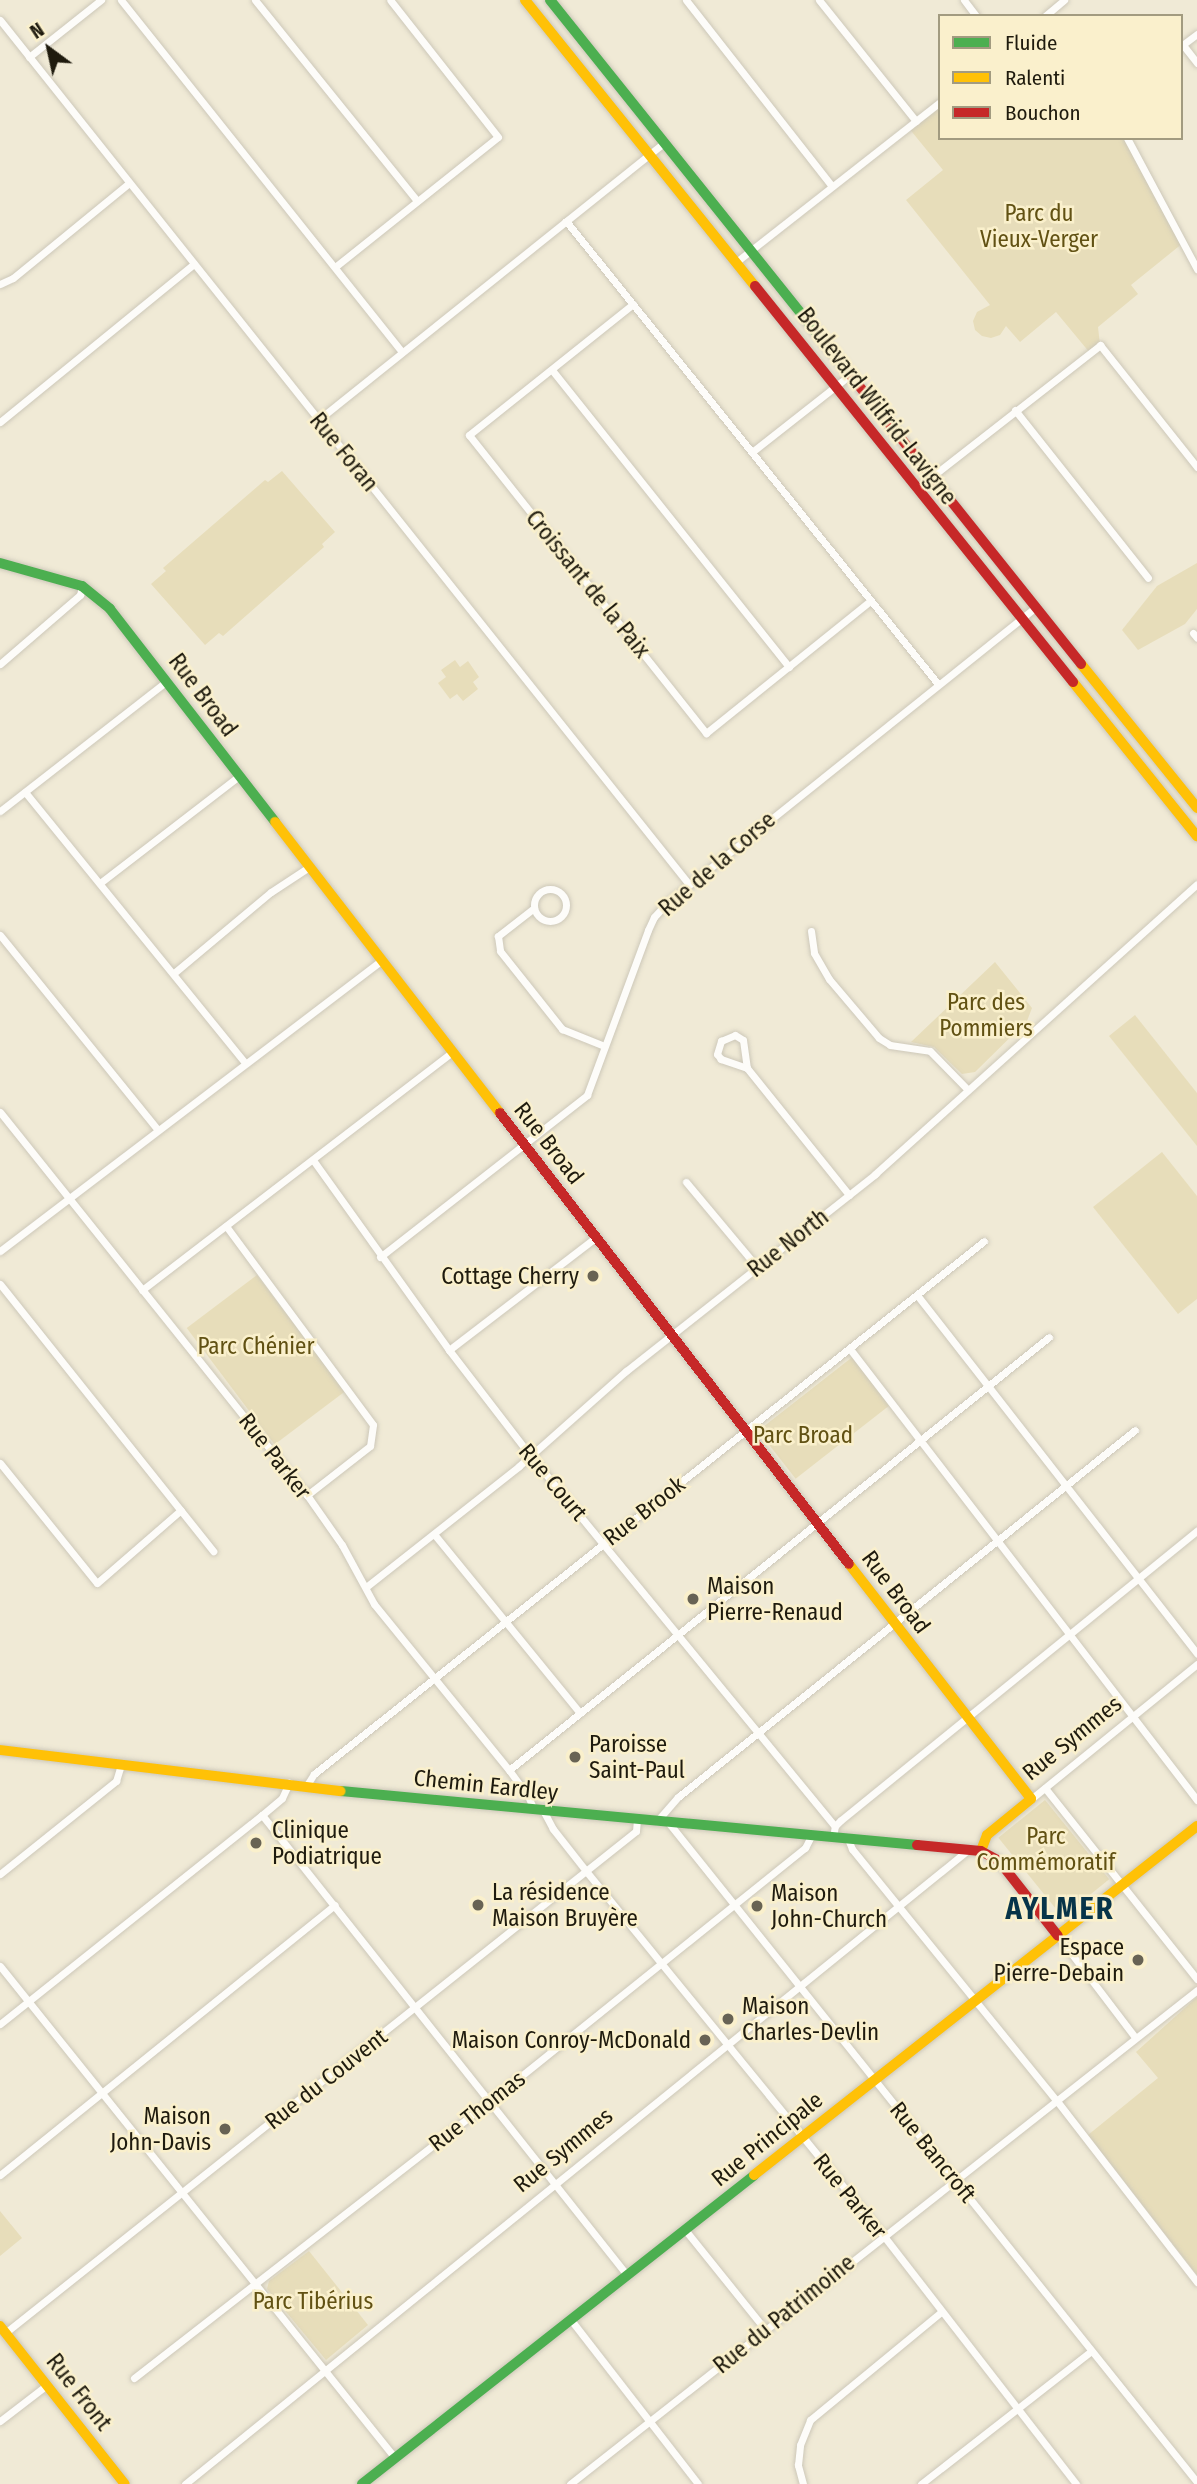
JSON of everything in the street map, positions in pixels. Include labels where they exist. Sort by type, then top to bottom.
[{"type":"main road","name":"Boulevard Wilfrid-Lavigne","points":[[525,0],[1197,836]]},
{"type":"main road","name":"Boulevard Wilfrid-Lavigne","points":[[550,0],[1197,808]]},
{"type":"main road","name":"Rue Broad","points":[[0,563],[82,586],[110,609],[1031,1799]]},
{"type":"main road","name":"Chemin Eardley","points":[[0,1750],[289,1782],[425,1801],[811,1836],[834,1832],[848,1839],[981,1851]]},
{"type":"main road","name":"Rue Symmes","points":[[981,1851],[987,1835],[1031,1799]]},
{"type":"main road","name":"Rue Principale","points":[[362,2484],[1197,1826]]},
{"type":"main road","points":[[981,1851],[999,1861],[1058,1936]]},
{"type":"main road","name":"Rue Front","points":[[3,2329],[125,2484]]},
{"type":"street","points":[[29,57],[101,0]]},
{"type":"street","points":[[121,0],[402,352]]},
{"type":"street","points":[[255,0],[417,201]]},
{"type":"street","points":[[335,267],[498,137],[390,0]]},
{"type":"street","points":[[686,0],[832,186]]},
{"type":"street","points":[[819,0],[916,121]]},
{"type":"street","points":[[1047,14],[1064,0]]},
{"type":"street","name":"Rue Foran","points":[[0,20],[688,883]]},
{"type":"street","points":[[1183,45],[1197,33]]},
{"type":"street","points":[[1183,47],[1197,63]]},
{"type":"street","points":[[736,262],[938,104]]},
{"type":"street","points":[[1127,140],[1197,269]]},
{"type":"street","points":[[318,420],[664,143]]},
{"type":"street","points":[[0,284],[13,278],[129,183]]},
{"type":"street","points":[[566,221],[938,684]]},
{"type":"street","points":[[0,422],[194,264]]},
{"type":"street","name":"Croissant de la Paix","points":[[633,304],[469,435],[706,733],[870,601]]},
{"type":"street","points":[[916,489],[1100,345],[1197,467]]},
{"type":"street","points":[[552,370],[789,667]]},
{"type":"street","points":[[752,452],[850,375]]},
{"type":"street","points":[[1015,410],[1148,578]]},
{"type":"street","points":[[0,664],[80,595],[82,586]]},
{"type":"street","name":"Rue de la Corse","points":[[380,1257],[587,1095],[654,917],[688,883],[1035,608]]},
{"type":"street","points":[[0,811],[166,682]]},
{"type":"street","points":[[100,883],[239,776]]},
{"type":"street","points":[[25,792],[244,1063]]},
{"type":"street","points":[[174,974],[271,892],[309,867]]},
{"type":"street","name":"Rue North","points":[[366,1587],[673,1335],[849,1195],[1197,884]]},
{"type":"street","points":[[534,908],[543,919],[553,921],[564,912],[566,902],[561,893],[547,889],[538,894],[534,908],[498,936],[500,951],[562,1029],[604,1046]]},
{"type":"street","points":[[811,931],[814,953],[829,979],[879,1038],[890,1045],[930,1051],[968,1090]]},
{"type":"street","points":[[0,935],[157,1129]]},
{"type":"street","points":[[0,1251],[381,961]]},
{"type":"street","points":[[747,1068],[720,1059],[717,1054],[721,1041],[735,1035],[743,1040],[747,1068],[849,1195]]},
{"type":"street","points":[[142,1290],[451,1053]]},
{"type":"street","name":"Rue Parker","points":[[0,1112],[307,1495],[342,1545],[374,1604],[509,1770],[586,1871],[883,2235],[1076,2484]]},
{"type":"street","name":"Rue Court","points":[[313,1160],[380,1257],[530,1455],[679,1633],[834,1832]]},
{"type":"street","points":[[687,1182],[757,1268]]},
{"type":"street","points":[[226,1226],[373,1426],[370,1446],[307,1495]]},
{"type":"street","points":[[449,1350],[595,1238]]},
{"type":"street","name":"Rue Brook","points":[[307,1785],[314,1774],[984,1241]]},
{"type":"street","points":[[0,1284],[213,1550]]},
{"type":"street","points":[[917,1295],[1197,1654]]},
{"type":"street","points":[[509,1770],[1049,1337]]},
{"type":"street","points":[[850,1349],[1197,1800]]},
{"type":"street","points":[[663,1822],[678,1797],[1135,1430]]},
{"type":"street","points":[[0,1463],[97,1583],[181,1510]]},
{"type":"street","points":[[834,1832],[968,1717],[1197,1531]]},
{"type":"street","points":[[433,1534],[580,1713]]},
{"type":"street","name":"Rue Symmes","points":[[1031,1799],[1197,1664]]},
{"type":"street","points":[[0,1874],[116,1781],[121,1765]]},
{"type":"street","points":[[0,2024],[262,1815],[282,1798],[289,1782]]},
{"type":"street","points":[[1045,1788],[1197,1979]]},
{"type":"street","points":[[262,1815],[627,2275]]},
{"type":"street","name":"Rue du Couvent","points":[[3,2329],[182,2194],[636,1831],[637,1820]]},
{"type":"street","name":"Rue Bancroft","points":[[663,1822],[956,2179],[1197,2482]]},
{"type":"street","name":"Rue Thomas","points":[[134,2378],[489,2102],[734,1906],[809,1845],[811,1836]]},
{"type":"street","points":[[848,1839],[852,1849],[1057,2101],[1197,2282]]},
{"type":"street","name":"Rue Symmes","points":[[185,2484],[798,1985],[969,1850]]},
{"type":"street","points":[[0,2175],[335,1905]]},
{"type":"street","points":[[1058,1936],[1135,2037]]},
{"type":"street","points":[[0,1966],[396,2458]]},
{"type":"street","name":"Rue du Patrimoine","points":[[569,2484],[1197,1990]]},
{"type":"street","points":[[686,2231],[764,2328]]},
{"type":"street","points":[[801,2482],[800,2445],[810,2420],[941,2312]]},
{"type":"street","points":[[571,2320],[698,2484]]},
{"type":"street","points":[[921,2484],[1091,2351]]},
{"type":"street","points":[[0,2421],[47,2385]]},
{"type":"green space","name":"Parc du Vieux-Verger","points":[[938,104],[938,140],[1128,140],[1183,243],[1131,285],[1138,294],[1098,327],[1100,345],[1090,353],[1056,312],[1020,342],[1006,326],[1000,335],[991,338],[982,336],[975,330],[973,321],[977,312],[990,305],[906,200],[943,170],[908,127]]},
{"type":"green space","points":[[282,471],[335,532],[322,544],[324,547],[223,636],[219,633],[205,645],[151,584],[166,571],[163,568],[265,480],[268,482]]},
{"type":"green space","points":[[1197,563],[1197,609],[1185,624],[1138,650],[1122,630],[1157,586]]},
{"type":"green space","points":[[455,660],[460,667],[468,661],[479,677],[473,682],[478,689],[463,701],[457,694],[450,699],[438,683],[446,677],[441,670]]},
{"type":"green space","name":"Parc des Pommiers","points":[[995,962],[1032,1008],[1027,1021],[975,1072],[962,1074],[934,1047],[911,1042]]},
{"type":"green space","points":[[1135,1015],[1197,1093],[1197,1146],[1109,1036]]},
{"type":"green space","points":[[1162,1152],[1197,1196],[1197,1299],[1178,1314],[1093,1207]]},
{"type":"green space","name":"Parc Chénier","points":[[257,1275],[345,1392],[275,1445],[187,1328]]},
{"type":"green space","name":"Parc Broad","points":[[855,1355],[893,1403],[796,1479],[758,1431]]},
{"type":"green space","name":"Parc Commémoratif","points":[[1045,1800],[1109,1879],[1063,1917],[998,1838]]},
{"type":"green space","points":[[1197,1997],[1197,2275],[1088,2135],[1158,2078],[1136,2052]]},
{"type":"green space","points":[[0,2211],[22,2238],[0,2256]]},
{"type":"green space","name":"Parc Tibérius","points":[[309,2251],[368,2325],[326,2360],[267,2289],[269,2281]]},
{"type":"traffic: fast","points":[[550,0],[844,367]]},
{"type":"traffic: fast","points":[[0,563],[82,586],[110,609],[275,822]]},
{"type":"traffic: fast","points":[[341,1791],[917,1845]]},
{"type":"traffic: fast","points":[[362,2484],[754,2175]]},
{"type":"traffic: slow","points":[[525,0],[755,286]]},
{"type":"traffic: slow","points":[[1081,664],[1197,808]]},
{"type":"traffic: slow","points":[[1073,682],[1197,836]]},
{"type":"traffic: slow","points":[[275,822],[500,1113]]},
{"type":"traffic: slow","points":[[849,1564],[1031,1799],[987,1835],[981,1851]]},
{"type":"traffic: slow","points":[[0,1750],[341,1791]]},
{"type":"traffic: slow","points":[[754,2175],[1197,1826]]},
{"type":"traffic: slow","points":[[0,2326],[125,2484]]},
{"type":"traffic: jam","points":[[755,286],[1073,682]]},
{"type":"traffic: jam","points":[[844,367],[1081,664]]},
{"type":"traffic: jam","points":[[500,1113],[849,1564]]},
{"type":"traffic: jam","points":[[917,1845],[981,1851],[999,1861],[1058,1936]]},
{"type":"place","name":"Cottage Cherry","points":[[593,1276]]},
{"type":"place","name":"Maison Pierre-Renaud","points":[[693,1599]]},
{"type":"place","name":"Paroisse Saint-Paul","points":[[575,1757]]},
{"type":"place","name":"Clinique Podiatrique","points":[[256,1843]]},
{"type":"place","name":"La résidence Maison Bruyère","points":[[478,1905]]},
{"type":"place","name":"Maison John-Church","points":[[757,1906]]},
{"type":"place","name":"Espace Pierre-Debain","points":[[1138,1960]]},
{"type":"place","name":"Maison Charles-Devlin","points":[[728,2019]]},
{"type":"place","name":"Maison Conroy-McDonald","points":[[705,2040]]},
{"type":"place","name":"Maison John-Davis","points":[[225,2129]]},
{"type":"district","name":"AYLMER","points":[[1060,1909]]}]
